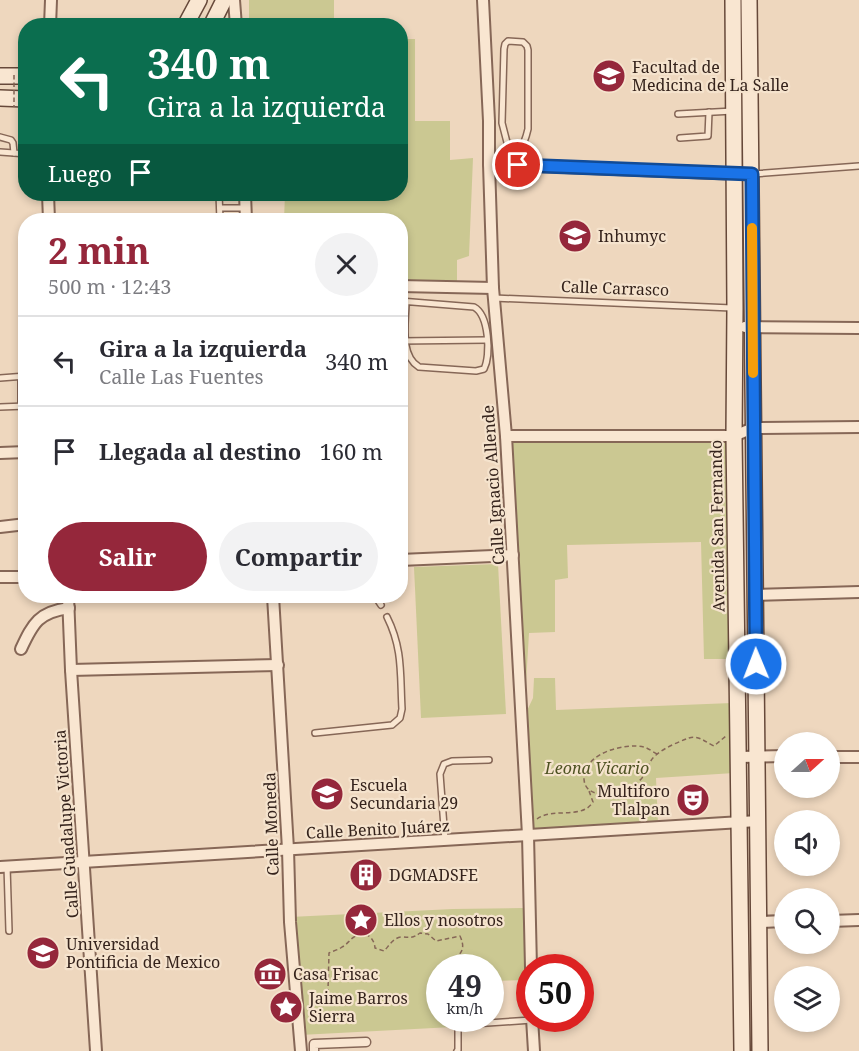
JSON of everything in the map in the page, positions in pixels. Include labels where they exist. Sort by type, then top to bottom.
[{"type":"main road","points":[[189,18],[199,0]]},
{"type":"main road","points":[[215,18],[224,0]]},
{"type":"main road","name":"Avenida San Fernando","points":[[733,0],[734,436],[742,1051]]},
{"type":"main road","points":[[749,0],[760,1051]]},
{"type":"main road","points":[[0,98],[18,102]]},
{"type":"street","points":[[50,18],[51,0]]},
{"type":"street","points":[[234,0],[235,18]]},
{"type":"street","name":"Calle Ignacio Allende","points":[[483,0],[494,293],[513,555],[528,831],[531,954]]},
{"type":"street","points":[[489,164],[752,174]]},
{"type":"street","points":[[244,201],[245,213]]},
{"type":"street","name":"Calle Carrasco","points":[[408,287],[494,293]]},
{"type":"street","points":[[735,327],[859,328]]},
{"type":"street","points":[[506,436],[734,436],[753,428],[859,427]]},
{"type":"street","points":[[0,453],[18,452]]},
{"type":"street","points":[[0,526],[18,525]]},
{"type":"street","points":[[408,560],[513,555]]},
{"type":"street","points":[[0,578],[18,577]]},
{"type":"street","points":[[756,595],[859,592]]},
{"type":"street","name":"Calle Guadalupe Victoria","points":[[69,603],[96,1051]]},
{"type":"street","name":"Calle Moneda","points":[[274,603],[290,922],[301,1051]]},
{"type":"street","points":[[21,649],[38,619],[47,612],[69,608]]},
{"type":"street","points":[[71,670],[278,665]]},
{"type":"street","points":[[739,757],[774,756]]},
{"type":"street","points":[[840,757],[859,757]]},
{"type":"street","name":"Calle Benito Juárez","points":[[3,866],[444,840],[528,831],[758,821]]},
{"type":"street","points":[[840,921],[859,920]]},
{"type":"street","points":[[759,922],[774,921]]},
{"type":"street","points":[[533,1032],[534,1051]]},
{"type":"street","points":[[314,1051],[314,1044],[366,1042]]},
{"type":"lane","points":[[508,41],[524,42],[528,50],[528,129],[513,165],[502,123],[504,49],[508,41]]},
{"type":"lane","points":[[678,114],[735,111]]},
{"type":"lane","points":[[680,138],[708,136],[709,112]]},
{"type":"lane","points":[[0,137],[11,140],[14,153]]},
{"type":"lane","points":[[0,152],[18,153]]},
{"type":"lane","points":[[752,174],[859,166]]},
{"type":"lane","points":[[220,201],[220,213]]},
{"type":"lane","points":[[220,208],[245,208]]},
{"type":"lane","name":"Calle Carrasco","points":[[494,293],[735,308]]},
{"type":"lane","points":[[408,301],[474,307],[480,310],[484,317],[487,363],[484,369],[477,371],[419,367],[413,363],[408,354]]},
{"type":"lane","points":[[408,341],[487,340]]},
{"type":"lane","points":[[0,378],[18,377]]},
{"type":"lane","points":[[0,407],[18,406]]},
{"type":"lane","points":[[315,734],[392,724],[400,718],[402,709],[399,650],[396,635],[387,617]]},
{"type":"lane","points":[[444,840],[440,774],[444,764],[452,761],[489,760]]},
{"type":"lane","points":[[3,866],[9,931]]},
{"type":"lane","points":[[0,918],[9,917]]},
{"type":"lane","points":[[456,1051],[458,1050],[458,1025],[516,1020]]},
{"type":"path","points":[[13,76],[18,95]]},
{"type":"path","points":[[589,790],[594,794],[606,794],[636,783],[642,778],[649,762],[657,754],[691,737],[700,738],[714,746],[728,735],[738,731]]},
{"type":"path","points":[[528,831],[544,814],[588,808],[593,802],[584,778],[587,765],[594,757],[609,750],[645,747],[657,754]]},
{"type":"path","points":[[297,1008],[319,1003],[328,990],[329,954],[345,946],[353,937],[362,934],[368,935],[374,941],[375,948],[384,951],[393,940],[411,938],[420,933],[428,934],[436,941],[460,936],[464,949],[461,954]]},
{"type":"green space","points":[[249,0],[334,0],[334,18],[249,18]]},
{"type":"green space","points":[[408,39],[415,39],[415,121],[450,121],[450,160],[473,158],[469,256],[457,260],[457,281],[408,281],[408,213],[284,213],[285,201],[408,201]]},
{"type":"green space","name":"Leona Vicario","points":[[511,439],[726,442],[729,659],[704,659],[701,542],[567,545],[568,578],[555,580],[555,632],[529,633],[524,717],[533,698],[534,678],[555,678],[556,710],[732,703],[734,773],[656,778],[658,824],[532,832],[527,719],[524,719],[522,633]]},
{"type":"green space","points":[[498,564],[506,714],[421,718],[414,567]]},
{"type":"green space","points":[[523,908],[525,954],[516,954],[516,980],[504,981],[504,954],[426,954],[426,1028],[300,1035],[290,917]]},
{"type":"slow traffic","points":[[752,228],[753,373]]},
{"type":"place","name":"Facultad de Medicina de La Salle","points":[[609,76]]},
{"type":"place","name":"Inhumyc","points":[[575,236]]},
{"type":"place","name":"Escuela Secundaria 29","points":[[327,794]]},
{"type":"place","name":"Multiforo Tlalpan","points":[[693,800]]},
{"type":"place","name":"DGMADSFE","points":[[366,875]]},
{"type":"place","name":"Ellos y nosotros","points":[[361,920]]},
{"type":"place","name":"Universidad Pontificia de Mexico","points":[[43,953]]},
{"type":"place","name":"Casa Frisac","points":[[270,974]]},
{"type":"place","name":"Jaime Barros Sierra","points":[[286,1007]]},
{"type":"route","points":[[518,165],[752,174],[756,664]]}]
